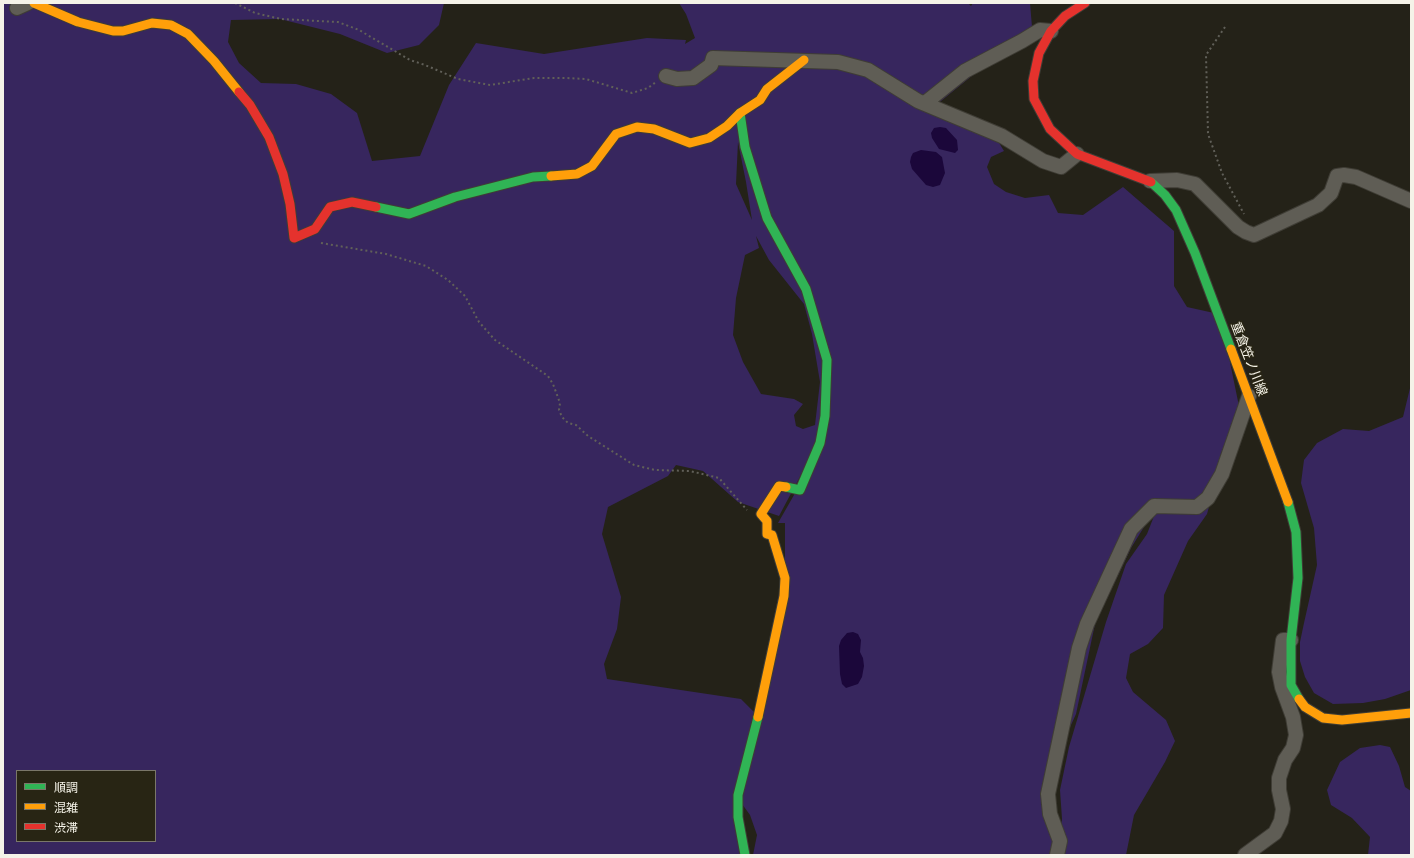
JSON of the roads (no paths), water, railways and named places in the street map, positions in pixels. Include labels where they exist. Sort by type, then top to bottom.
[{"type":"street","points":[[34,3],[78,22],[113,31],[123,31],[152,23],[170,24],[188,34],[214,61],[250,105],[269,137],[283,174],[290,204],[294,238],[315,229],[330,207],[338,204],[347,204],[352,202],[409,214],[455,197],[533,177],[577,174],[592,166],[616,134],[637,127],[654,128],[670,136],[690,143],[708,138],[727,126],[740,113],[760,100],[767,89],[804,60]]},
{"type":"street","name":"重倉笠ノ川線","points":[[1085,3],[1065,16],[1051,31],[1039,53],[1033,81],[1034,99],[1050,130],[1077,154],[1150,181],[1165,195],[1176,210],[1195,253],[1290,509],[1296,532],[1298,578],[1291,640],[1291,684],[1301,702],[1322,718],[1342,720],[1411,713]]},
{"type":"street","points":[[925,103],[966,70],[1022,42],[1040,30],[1051,31]]},
{"type":"street","points":[[666,76],[677,79],[693,78],[711,65],[713,58],[838,62],[868,70],[925,103],[1002,136],[1043,161],[1061,167],[1077,154]]},
{"type":"street","points":[[740,113],[745,147],[767,218],[806,288],[827,360],[825,416],[820,443],[800,490],[779,486],[761,514],[767,521],[767,534],[772,536],[780,557],[785,578],[784,596],[766,684],[738,795],[738,817],[745,855]]},
{"type":"street","points":[[1150,181],[1177,180],[1195,184],[1238,226],[1246,232],[1254,235],[1318,205],[1331,194],[1337,176],[1344,175],[1356,177],[1411,201]]},
{"type":"street","points":[[1057,855],[1060,841],[1050,814],[1048,794],[1079,648],[1087,624],[1109,574],[1120,552],[1124,548],[1131,530],[1143,517],[1154,506],[1169,505],[1198,507],[1208,498],[1222,474],[1249,396]]},
{"type":"street","points":[[1245,855],[1275,833],[1281,822],[1283,809],[1279,790],[1279,778],[1285,760],[1293,748],[1296,735],[1293,717],[1278,672],[1283,640],[1291,640]]}]
